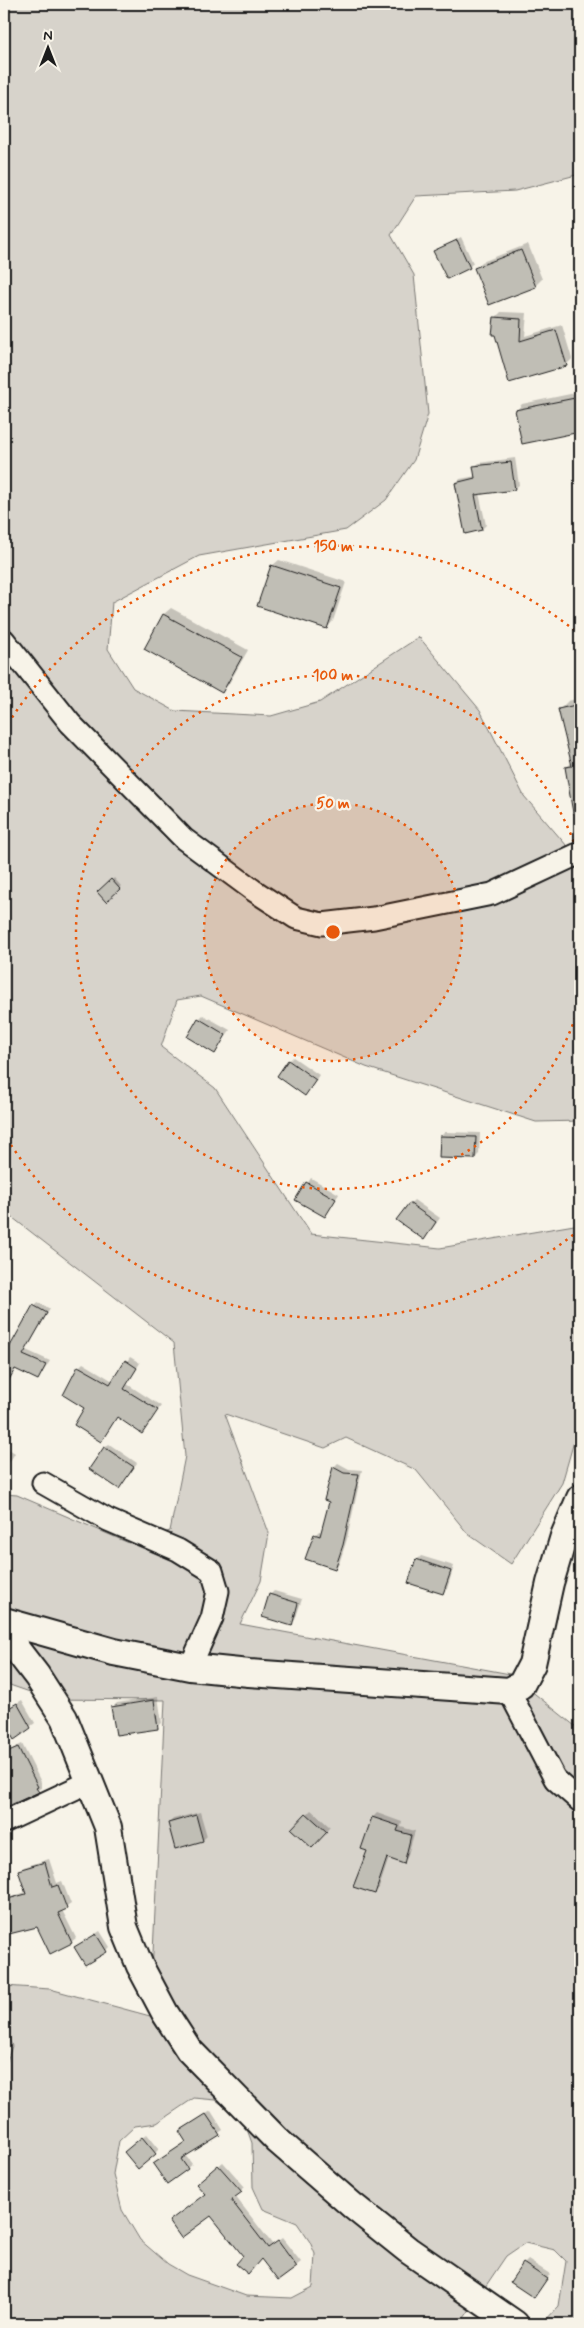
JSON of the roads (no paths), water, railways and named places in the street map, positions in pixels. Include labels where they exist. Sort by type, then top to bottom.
[{"type":"street","points":[[4,640],[70,723],[184,839],[296,918],[322,924],[374,918],[492,894],[580,853]]},
{"type":"street","points":[[43,1482],[108,1520],[178,1550],[212,1571],[218,1590],[212,1618],[190,1667]]},
{"type":"street","points":[[4,1621],[114,1652],[190,1667],[249,1674],[509,1691],[522,1685],[532,1664],[550,1583],[564,1536],[580,1498]]},
{"type":"street","points":[[4,1632],[37,1676],[64,1718],[108,1827],[124,1927],[140,1966],[165,2013],[189,2050],[278,2141],[346,2199],[408,2250],[516,2324]]},
{"type":"street","points":[[509,1691],[554,1779],[580,1801]]},
{"type":"street","points":[[4,1822],[89,1782]]}]
